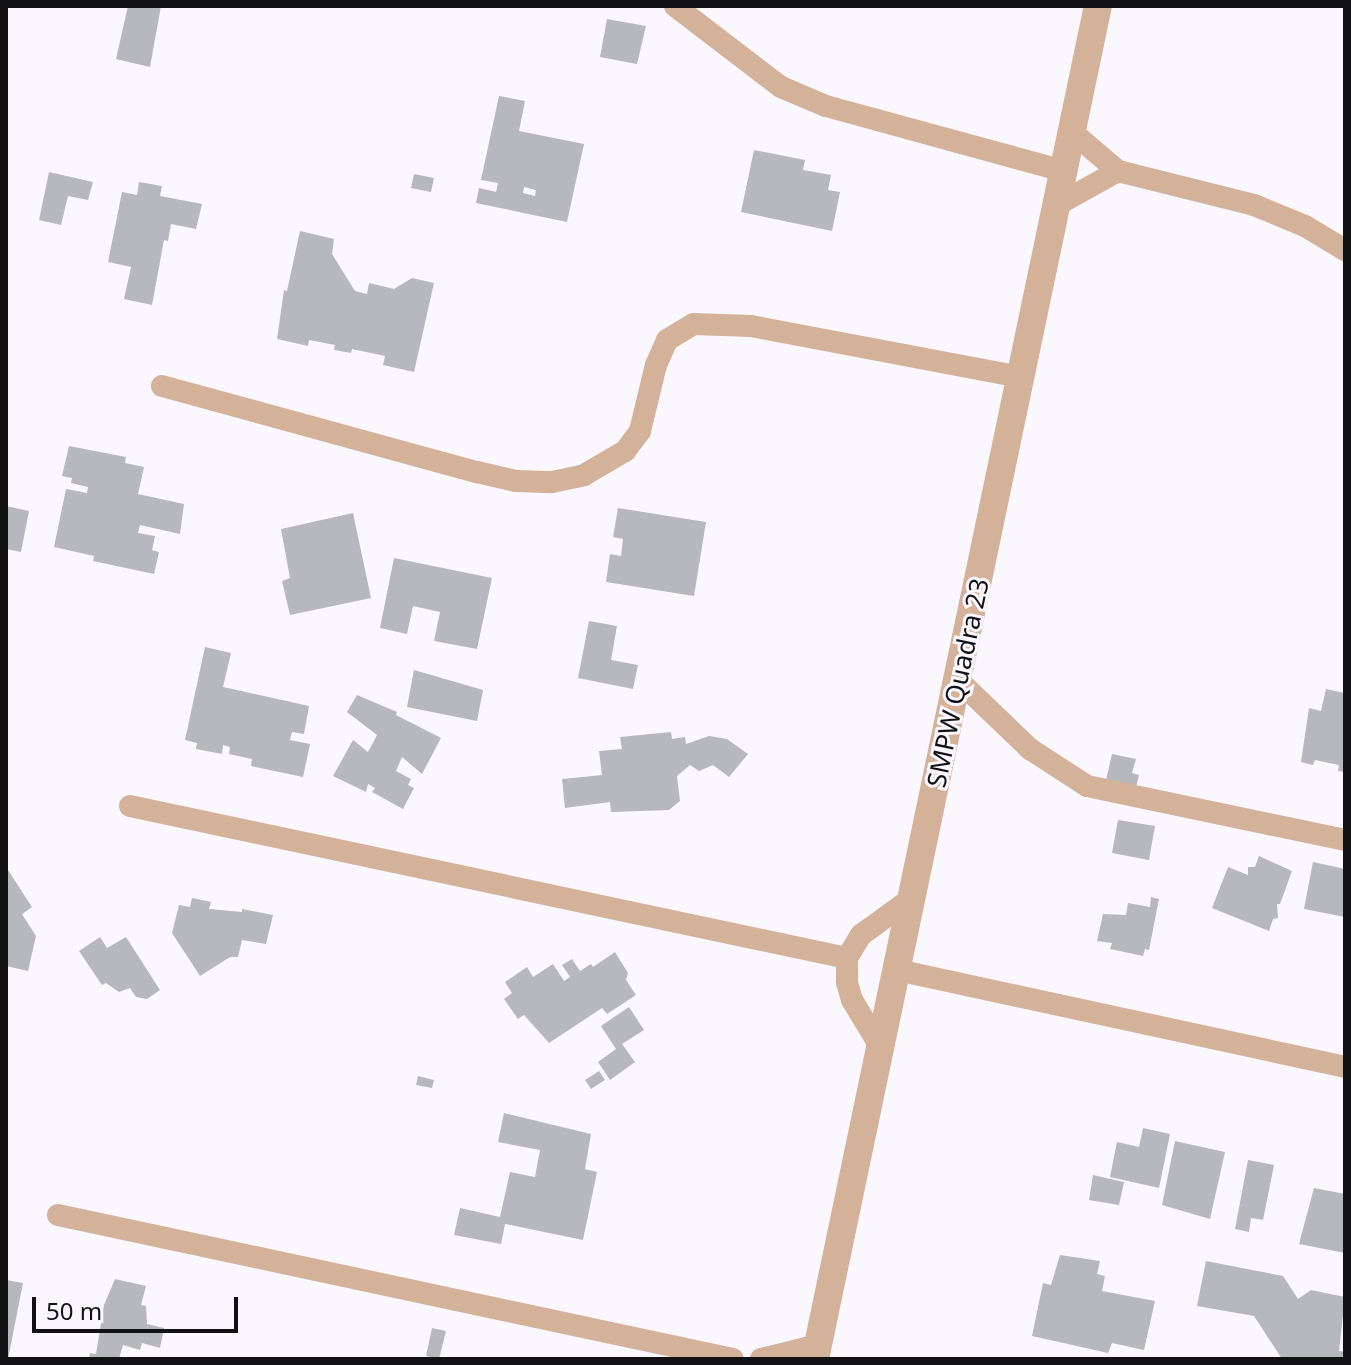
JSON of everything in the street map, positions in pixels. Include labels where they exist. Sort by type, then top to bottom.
[{"type":"street","points":[[675,6],[781,87],[826,106],[1063,171]]},
{"type":"street","name":"SMPW Quadra 23","points":[[816,1352],[1098,6]]},
{"type":"street","points":[[1072,132],[1118,171],[1254,205],[1305,226],[1345,250]]},
{"type":"street","points":[[1057,205],[1118,171]]},
{"type":"street","points":[[162,386],[477,472],[516,481],[552,482],[584,475],[608,464],[625,451],[640,431],[656,365],[667,340],[694,324],[751,326],[1022,377]]},
{"type":"street","points":[[958,680],[1030,749],[1087,786],[1345,840]]},
{"type":"street","points":[[130,806],[847,958]]},
{"type":"street","points":[[881,1048],[852,1000],[847,982],[847,958],[861,935],[912,898]]},
{"type":"street","points":[[897,970],[1345,1067]]},
{"type":"street","points":[[58,1215],[733,1359]]},
{"type":"street","points":[[761,1359],[816,1352]]},
{"type":"building","points":[[128,6],[161,6],[150,67],[116,59]]},
{"type":"building","points":[[607,19],[646,26],[637,64],[600,57]]},
{"type":"building","points":[[499,96],[525,101],[519,131],[584,144],[567,222],[476,203],[479,188],[496,192],[498,183],[481,180]],"holes":[[[524,187],[536,190],[535,196],[523,193]]]},
{"type":"building","points":[[754,150],[805,160],[803,170],[831,175],[828,190],[840,192],[832,231],[741,212]]},
{"type":"building","points":[[49,172],[93,182],[88,200],[68,196],[61,225],[39,220]]},
{"type":"building","points":[[414,174],[434,178],[431,192],[411,188]]},
{"type":"building","points":[[139,182],[162,186],[160,196],[202,204],[196,229],[171,224],[168,241],[164,240],[152,305],[124,299],[131,267],[108,262],[122,192],[137,195]]},
{"type":"building","points":[[300,231],[334,239],[332,254],[355,291],[367,294],[369,283],[394,289],[412,278],[434,283],[414,372],[383,365],[385,356],[352,349],[351,353],[334,350],[335,345],[309,340],[308,346],[277,339],[284,290],[287,291]]},
{"type":"building","points":[[69,446],[126,457],[125,463],[144,467],[138,494],[184,504],[180,534],[140,525],[138,533],[155,536],[152,550],[159,552],[154,574],[93,561],[94,556],[54,547],[66,489],[87,493],[88,487],[71,483],[72,478],[62,476]]},
{"type":"building","points":[[6,506],[29,511],[21,552],[6,549]]},
{"type":"building","points":[[618,508],[706,522],[694,596],[606,582],[610,554],[621,556],[623,539],[613,537]]},
{"type":"building","points":[[353,513],[371,598],[290,615],[282,581],[290,578],[281,529]]},
{"type":"building","points":[[394,558],[492,578],[477,649],[434,641],[440,612],[413,606],[407,634],[380,628]]},
{"type":"building","points":[[589,621],[617,626],[611,660],[638,665],[633,689],[578,678]]},
{"type":"building","points":[[205,647],[231,653],[223,687],[309,706],[304,734],[292,732],[290,740],[310,744],[303,777],[251,766],[252,759],[229,754],[230,747],[223,745],[222,754],[196,749],[197,743],[185,740]]},
{"type":"building","points":[[414,670],[483,690],[477,721],[407,707]]},
{"type":"building","points":[[1326,689],[1345,693],[1345,772],[1338,771],[1339,765],[1315,760],[1313,765],[1301,762],[1309,708],[1321,711]]},
{"type":"building","points":[[357,695],[397,712],[396,715],[441,738],[422,774],[402,757],[396,771],[411,779],[408,785],[414,788],[403,809],[372,792],[375,788],[368,784],[366,792],[333,776],[353,740],[368,752],[377,735],[347,712]]},
{"type":"building","points":[[671,732],[672,739],[685,737],[686,744],[709,736],[727,739],[748,754],[729,777],[713,765],[699,771],[690,765],[677,776],[680,801],[669,810],[611,812],[610,802],[565,808],[562,779],[602,775],[599,751],[622,749],[620,737]]},
{"type":"building","points":[[1112,754],[1136,759],[1132,773],[1139,775],[1132,804],[1102,798]]},
{"type":"building","points":[[1118,820],[1155,826],[1149,860],[1112,853]]},
{"type":"building","points":[[1259,856],[1292,871],[1280,904],[1277,904],[1278,918],[1273,919],[1269,931],[1212,908],[1228,867],[1248,875],[1248,867],[1255,867]]},
{"type":"building","points":[[1313,862],[1345,869],[1345,917],[1304,909]]},
{"type":"building","points":[[6,867],[32,907],[22,914],[36,936],[28,971],[6,966]]},
{"type":"building","points":[[1151,897],[1159,899],[1149,950],[1145,949],[1143,956],[1110,949],[1112,943],[1097,941],[1103,914],[1126,915],[1128,903],[1150,907]]},
{"type":"building","points":[[192,898],[211,902],[209,909],[242,912],[242,909],[273,915],[266,944],[242,940],[238,957],[230,957],[200,976],[172,933],[179,905],[190,907]]},
{"type":"building","points":[[100,937],[107,948],[126,937],[160,990],[147,999],[136,997],[130,988],[119,992],[106,983],[102,985],[79,951]]},
{"type":"building","points":[[615,952],[628,973],[626,980],[636,995],[607,1014],[602,1008],[549,1043],[524,1015],[518,1019],[504,999],[512,993],[505,982],[527,967],[533,977],[553,964],[564,981],[570,977],[562,965],[572,959],[580,971],[591,964],[593,967]]},
{"type":"building","points":[[629,1007],[644,1030],[622,1044],[635,1062],[610,1080],[598,1062],[616,1049],[601,1026]]},
{"type":"building","points":[[599,1071],[605,1080],[591,1089],[585,1080]]},
{"type":"building","points":[[418,1076],[434,1080],[432,1088],[416,1085]]},
{"type":"building","points":[[504,1113],[591,1134],[585,1169],[597,1172],[583,1240],[505,1224],[501,1244],[454,1235],[460,1208],[500,1217],[510,1172],[535,1177],[540,1150],[498,1142]]},
{"type":"building","points":[[1143,1128],[1170,1134],[1159,1188],[1110,1177],[1117,1142],[1139,1147]]},
{"type":"building","points":[[1175,1141],[1225,1152],[1210,1219],[1162,1205]]},
{"type":"building","points":[[1248,1160],[1274,1165],[1263,1220],[1251,1218],[1249,1232],[1235,1229]]},
{"type":"building","points":[[1093,1175],[1124,1182],[1119,1205],[1089,1200]]},
{"type":"building","points":[[1314,1188],[1345,1194],[1345,1253],[1299,1244]]},
{"type":"building","points":[[1060,1255],[1100,1261],[1097,1274],[1105,1276],[1102,1291],[1155,1301],[1144,1350],[1112,1343],[1108,1353],[1032,1336],[1043,1283],[1051,1285]]},
{"type":"building","points":[[1206,1261],[1283,1276],[1298,1299],[1311,1290],[1345,1297],[1339,1351],[1345,1352],[1345,1359],[1282,1359],[1254,1316],[1197,1306]]},
{"type":"building","points":[[115,1279],[146,1286],[141,1305],[146,1306],[147,1324],[164,1328],[160,1348],[142,1343],[140,1350],[123,1345],[119,1359],[89,1359],[90,1353],[96,1354],[104,1305]]},
{"type":"building","points":[[6,1280],[23,1283],[8,1359],[6,1359]]},
{"type":"building","points":[[432,1328],[446,1331],[439,1359],[426,1356]]}]
